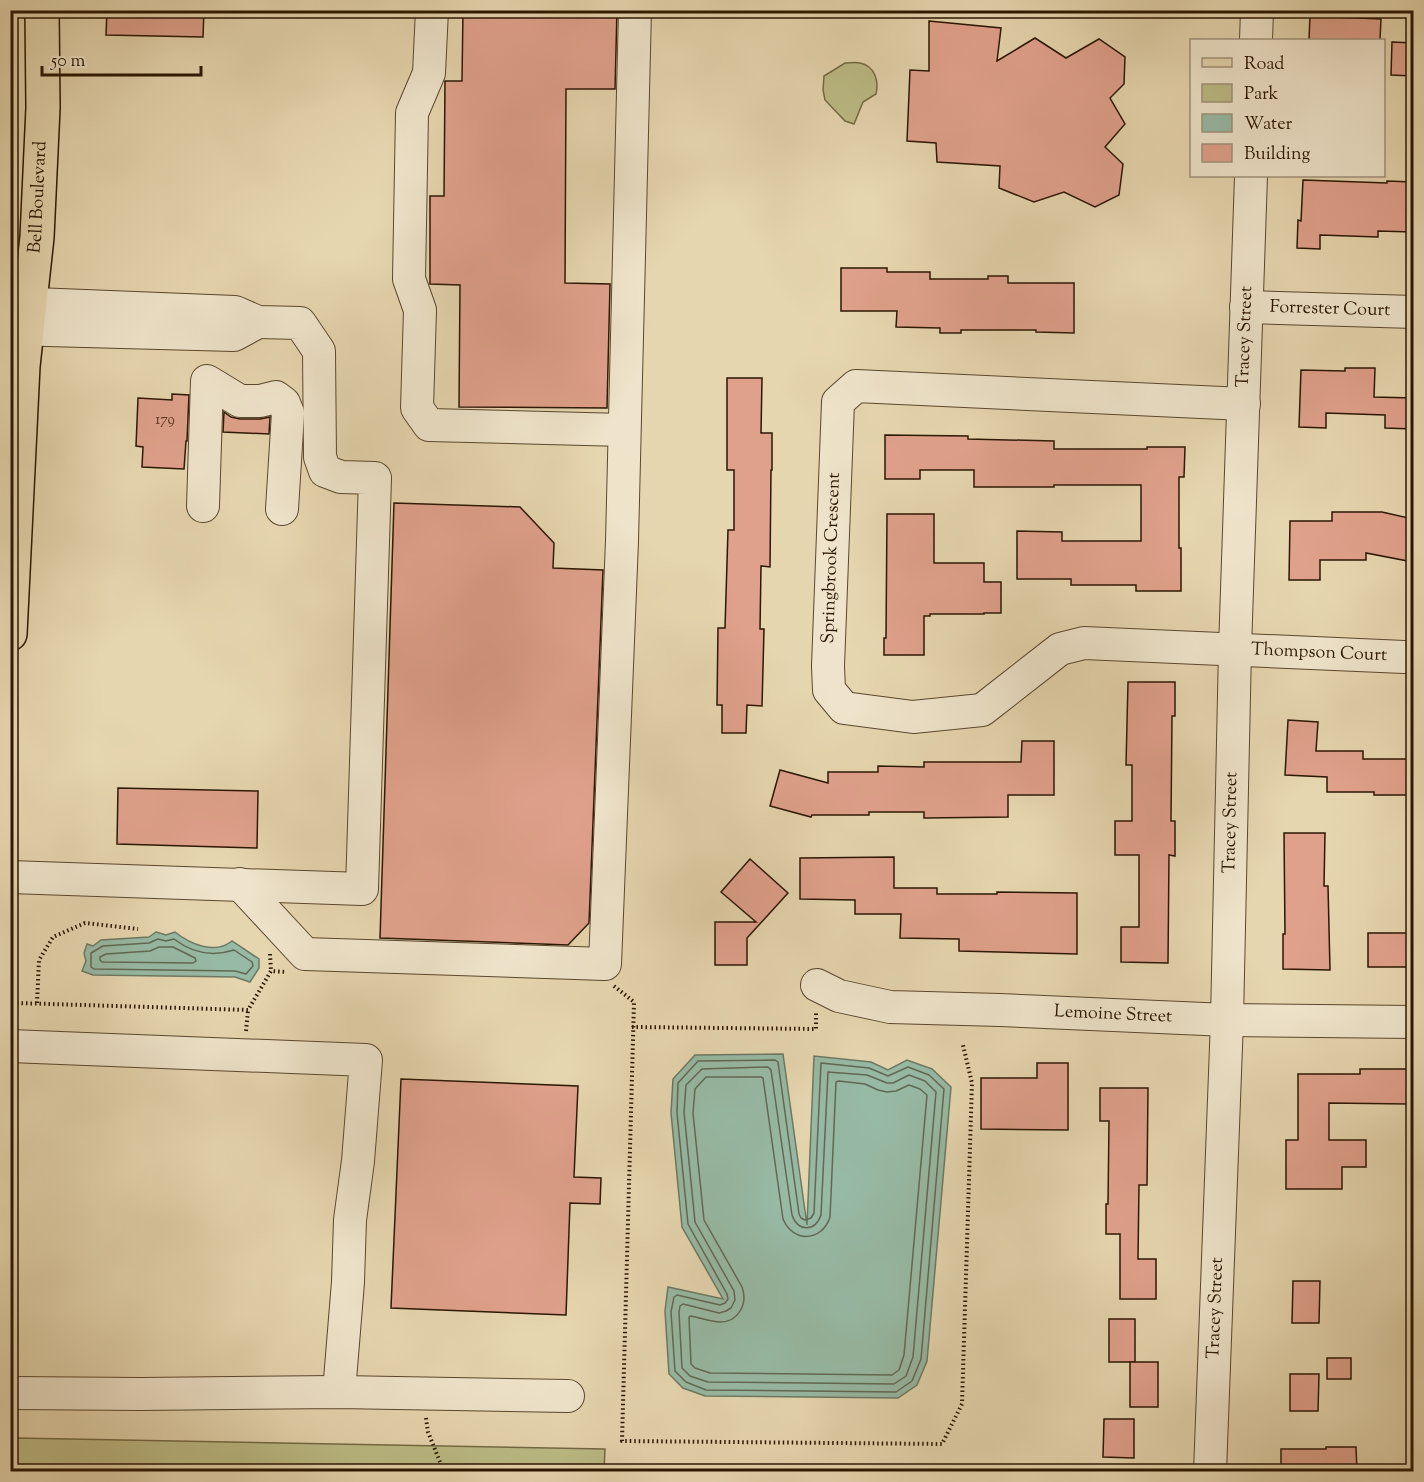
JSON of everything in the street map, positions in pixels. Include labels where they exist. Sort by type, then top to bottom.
[{"type":"main road","name":"Bell Boulevard","points":[[10,634],[23,366],[19,316],[37,237],[42,120],[42,10]]},
{"type":"street","points":[[432,10],[429,73],[412,113],[409,279],[420,310],[417,408],[429,425],[624,430]]},
{"type":"street","points":[[240,885],[305,954],[605,964],[622,541],[634,10]]},
{"type":"street","points":[[1256,39],[1257,10]]},
{"type":"street","name":"Tracey Street","points":[[1210,1472],[1227,1020],[1235,649],[1251,177]]},
{"type":"street","name":"Forrester Court","points":[[1246,307],[1413,312]]},
{"type":"street","points":[[10,877],[362,889],[375,478],[341,477],[325,471],[320,457],[319,351],[300,323],[258,322],[234,335],[19,316]]},
{"type":"street","points":[[203,506],[207,381],[240,400],[260,401],[276,398],[284,403],[288,413],[282,509]]},
{"type":"street","name":"Springbrook Crescent","points":[[1235,649],[1084,643],[1060,649],[982,710],[912,717],[844,708],[829,690],[838,402],[856,386],[1244,404]]},
{"type":"street","name":"Thompson Court","points":[[1235,649],[1404,657]]},
{"type":"street","name":"Lemoine Street","points":[[817,985],[839,996],[890,1007],[1227,1020],[1413,1022]]},
{"type":"street","points":[[10,1046],[366,1060],[358,1161],[350,1220],[348,1282],[339,1392]]},
{"type":"street","points":[[10,1393],[339,1392],[568,1396]]},
{"type":"path","points":[[38,1003],[39,960],[52,937],[85,923],[138,929]]},
{"type":"path","points":[[17,1003],[248,1010],[271,971],[294,972]]},
{"type":"path","points":[[613,985],[634,1002],[622,1441],[942,1444],[962,1404],[972,1083],[963,1045]]},
{"type":"path","points":[[632,1027],[816,1029],[817,985]]},
{"type":"path","points":[[423,1394],[428,1432],[444,1472]]},
{"type":"green space","points":[[845,63],[858,63],[869,67],[875,75],[877,84],[876,94],[863,102],[854,124],[845,121],[825,100],[823,90],[824,76]]},
{"type":"green space","points":[[16,1438],[605,1449],[604,1471],[14,1471]]},
{"type":"water","points":[[156,932],[166,935],[175,932],[195,944],[210,947],[218,947],[232,941],[259,959],[259,968],[250,982],[235,977],[93,975],[82,971],[86,961],[84,953],[87,944],[93,946],[101,940],[149,937]]},
{"type":"water","points":[[783,1054],[807,1225],[814,1056],[871,1062],[888,1070],[907,1060],[932,1069],[951,1087],[927,1361],[917,1385],[898,1398],[705,1396],[683,1388],[669,1374],[665,1311],[668,1287],[723,1299],[682,1227],[671,1113],[673,1079],[695,1055]]},
{"type":"building","points":[[107,10],[204,10],[203,37],[106,35]]},
{"type":"building","points":[[463,10],[617,10],[615,89],[566,89],[565,283],[610,284],[607,408],[459,407],[460,285],[430,284],[430,196],[444,196],[445,81],[462,81]]},
{"type":"building","points":[[1310,16],[1381,19],[1380,39],[1309,39]]},
{"type":"building","points":[[929,21],[1001,28],[997,61],[1035,38],[1066,58],[1099,39],[1125,57],[1124,84],[1110,98],[1125,124],[1105,147],[1123,164],[1119,195],[1095,207],[1064,192],[1034,202],[999,188],[1000,166],[937,162],[936,143],[907,141],[910,70],[929,71]]},
{"type":"building","points":[[1392,42],[1413,43],[1413,76],[1391,75]]},
{"type":"building","points":[[1303,180],[1413,182],[1413,232],[1378,231],[1378,237],[1320,235],[1320,249],[1297,248]]},
{"type":"building","points":[[841,268],[887,268],[887,272],[930,272],[930,279],[988,279],[988,276],[1008,276],[1008,283],[1074,283],[1074,333],[1036,332],[1036,330],[961,330],[961,333],[940,333],[940,328],[896,327],[897,311],[841,311]]},
{"type":"building","points":[[1345,368],[1375,368],[1374,397],[1413,398],[1413,429],[1385,428],[1385,415],[1326,413],[1326,428],[1299,427],[1301,370],[1345,371]]},
{"type":"building","points":[[727,378],[762,378],[761,433],[772,433],[770,567],[761,566],[760,629],[764,629],[762,706],[747,705],[746,733],[722,733],[722,705],[717,705],[718,628],[725,628],[728,530],[734,530],[734,470],[727,470]]},
{"type":"building","points":[[172,394],[189,395],[184,469],[142,467],[143,447],[136,446],[138,398],[172,400]]},
{"type":"building","points":[[224,412],[240,419],[270,417],[269,434],[223,432]]},
{"type":"building","points":[[885,435],[968,436],[968,439],[1054,441],[1054,449],[1185,447],[1184,477],[1179,477],[1181,591],[1136,591],[1136,585],[1071,585],[1071,579],[1017,579],[1017,531],[1062,532],[1062,541],[1141,541],[1141,485],[974,487],[974,470],[920,470],[920,479],[885,479]]},
{"type":"building","points":[[394,503],[520,507],[554,543],[553,568],[603,570],[589,923],[568,945],[380,938]]},
{"type":"building","points":[[1332,512],[1382,512],[1413,519],[1413,562],[1366,553],[1366,560],[1320,560],[1320,580],[1289,580],[1290,521],[1332,521]]},
{"type":"building","points":[[887,514],[934,514],[934,563],[984,563],[984,582],[1001,582],[1001,613],[924,616],[924,655],[884,655]]},
{"type":"building","points":[[1128,682],[1175,682],[1175,716],[1172,716],[1171,821],[1175,821],[1175,856],[1169,855],[1168,963],[1121,962],[1121,927],[1139,927],[1139,855],[1115,855],[1115,821],[1132,821],[1132,765],[1126,765]]},
{"type":"building","points":[[1288,720],[1318,722],[1316,751],[1363,751],[1363,759],[1413,759],[1413,795],[1327,792],[1327,777],[1285,775]]},
{"type":"building","points":[[1022,741],[1054,741],[1054,795],[1008,795],[1008,817],[924,818],[924,812],[869,812],[869,815],[812,815],[811,817],[770,806],[780,770],[828,783],[828,772],[878,772],[878,766],[924,767],[924,762],[1021,762]]},
{"type":"building","points":[[118,788],[258,791],[257,848],[117,844]]},
{"type":"building","points":[[1284,833],[1325,833],[1324,886],[1328,886],[1330,970],[1283,969]]},
{"type":"building","points":[[894,857],[894,888],[937,888],[937,894],[1077,893],[1077,954],[959,951],[959,939],[900,938],[901,914],[855,914],[855,900],[800,899],[800,858]]},
{"type":"building","points":[[750,859],[788,893],[747,938],[747,965],[715,965],[715,922],[756,922],[721,892]]},
{"type":"building","points":[[1368,933],[1413,933],[1413,967],[1368,967]]},
{"type":"building","points":[[1037,1063],[1068,1063],[1068,1130],[981,1129],[981,1078],[1037,1078]]},
{"type":"building","points":[[1360,1069],[1409,1069],[1408,1104],[1329,1103],[1329,1140],[1366,1140],[1366,1167],[1342,1167],[1342,1189],[1286,1189],[1286,1140],[1298,1140],[1298,1074],[1360,1074]]},
{"type":"building","points":[[401,1079],[578,1086],[574,1177],[601,1178],[600,1204],[570,1203],[566,1315],[391,1308]]},
{"type":"building","points":[[1100,1088],[1148,1088],[1147,1185],[1139,1185],[1138,1259],[1156,1259],[1156,1299],[1120,1299],[1120,1234],[1106,1234],[1109,1121],[1100,1121]]},
{"type":"building","points":[[1293,1281],[1320,1281],[1319,1323],[1292,1323]]},
{"type":"building","points":[[1109,1319],[1135,1319],[1135,1362],[1109,1362]]},
{"type":"building","points":[[1327,1358],[1351,1358],[1351,1379],[1327,1379]]},
{"type":"building","points":[[1130,1362],[1158,1362],[1158,1407],[1130,1407]]},
{"type":"building","points":[[1290,1374],[1319,1374],[1318,1411],[1290,1411]]},
{"type":"building","points":[[1104,1419],[1134,1419],[1134,1458],[1103,1457]]},
{"type":"building","points":[[1326,1447],[1356,1447],[1357,1472],[1281,1472],[1281,1449],[1326,1449]]}]
